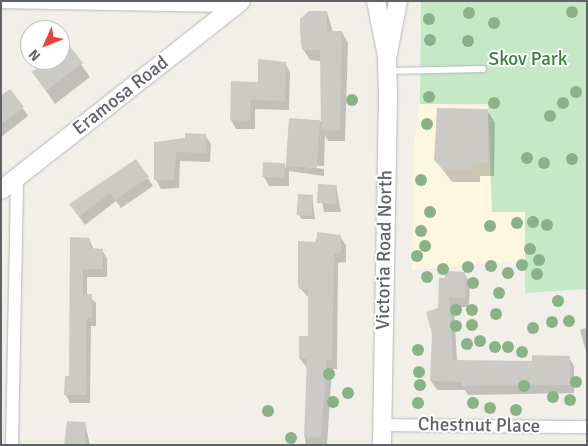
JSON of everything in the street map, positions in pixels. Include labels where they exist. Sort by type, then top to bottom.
[{"type":"main road","name":"Victoria Road North","points":[[376,1],[387,64]]},
{"type":"main road","name":"Victoria Road North","points":[[382,445],[387,64],[398,1]]},
{"type":"main road","name":"Eramosa Road","points":[[1,190],[238,4]]},
{"type":"street","points":[[1,2],[238,4]]},
{"type":"street","points":[[12,445],[17,178]]},
{"type":"street","name":"Chestnut Place","points":[[382,425],[583,425]]},
{"type":"lane","points":[[387,64],[483,69]]},
{"type":"shaded area","points":[[420,104],[487,106],[492,212],[525,212],[528,260],[412,270],[414,142]]},
{"type":"green space","name":"Skov Park","points":[[421,1],[587,1],[587,289],[525,293],[525,212],[492,212],[488,104],[420,104]]},
{"type":"building","points":[[309,11],[327,11],[327,31],[342,31],[340,131],[321,130],[320,50],[302,50],[300,33],[300,19]]},
{"type":"building","points":[[70,47],[83,63],[46,91],[32,72],[34,70],[70,70]]},
{"type":"building","points":[[258,59],[286,62],[285,101],[251,100],[250,121],[230,120],[231,81],[258,82]]},
{"type":"building","points":[[10,89],[24,107],[1,124],[1,95]]},
{"type":"building","points":[[437,108],[488,109],[488,163],[473,163],[473,169],[443,169],[434,160]]},
{"type":"building","points":[[289,118],[320,120],[317,168],[286,166]]},
{"type":"building","points":[[185,133],[206,134],[206,153],[176,152],[174,180],[154,180],[154,142],[185,138]]},
{"type":"building","points":[[136,159],[149,177],[115,200],[110,193],[79,217],[69,204]]},
{"type":"building","points":[[263,162],[285,163],[284,178],[262,177]]},
{"type":"building","points":[[318,184],[337,185],[336,204],[317,203]]},
{"type":"building","points":[[298,194],[313,195],[311,216],[297,215]]},
{"type":"building","points":[[317,232],[341,235],[341,252],[334,254],[332,360],[327,360],[321,438],[304,437],[307,359],[299,359],[299,336],[308,336],[308,289],[299,289],[298,241],[317,242]]},
{"type":"building","points":[[70,237],[90,238],[90,248],[103,249],[103,269],[83,269],[83,294],[92,294],[92,318],[87,318],[86,395],[64,395],[65,376],[69,376]]},
{"type":"building","points":[[445,271],[465,272],[465,298],[449,298],[453,360],[532,361],[532,355],[570,356],[570,385],[462,386],[462,382],[430,381],[432,334],[426,312],[438,308],[439,278],[445,278]]},
{"type":"building","points":[[67,421],[85,422],[85,445],[64,445]]}]
